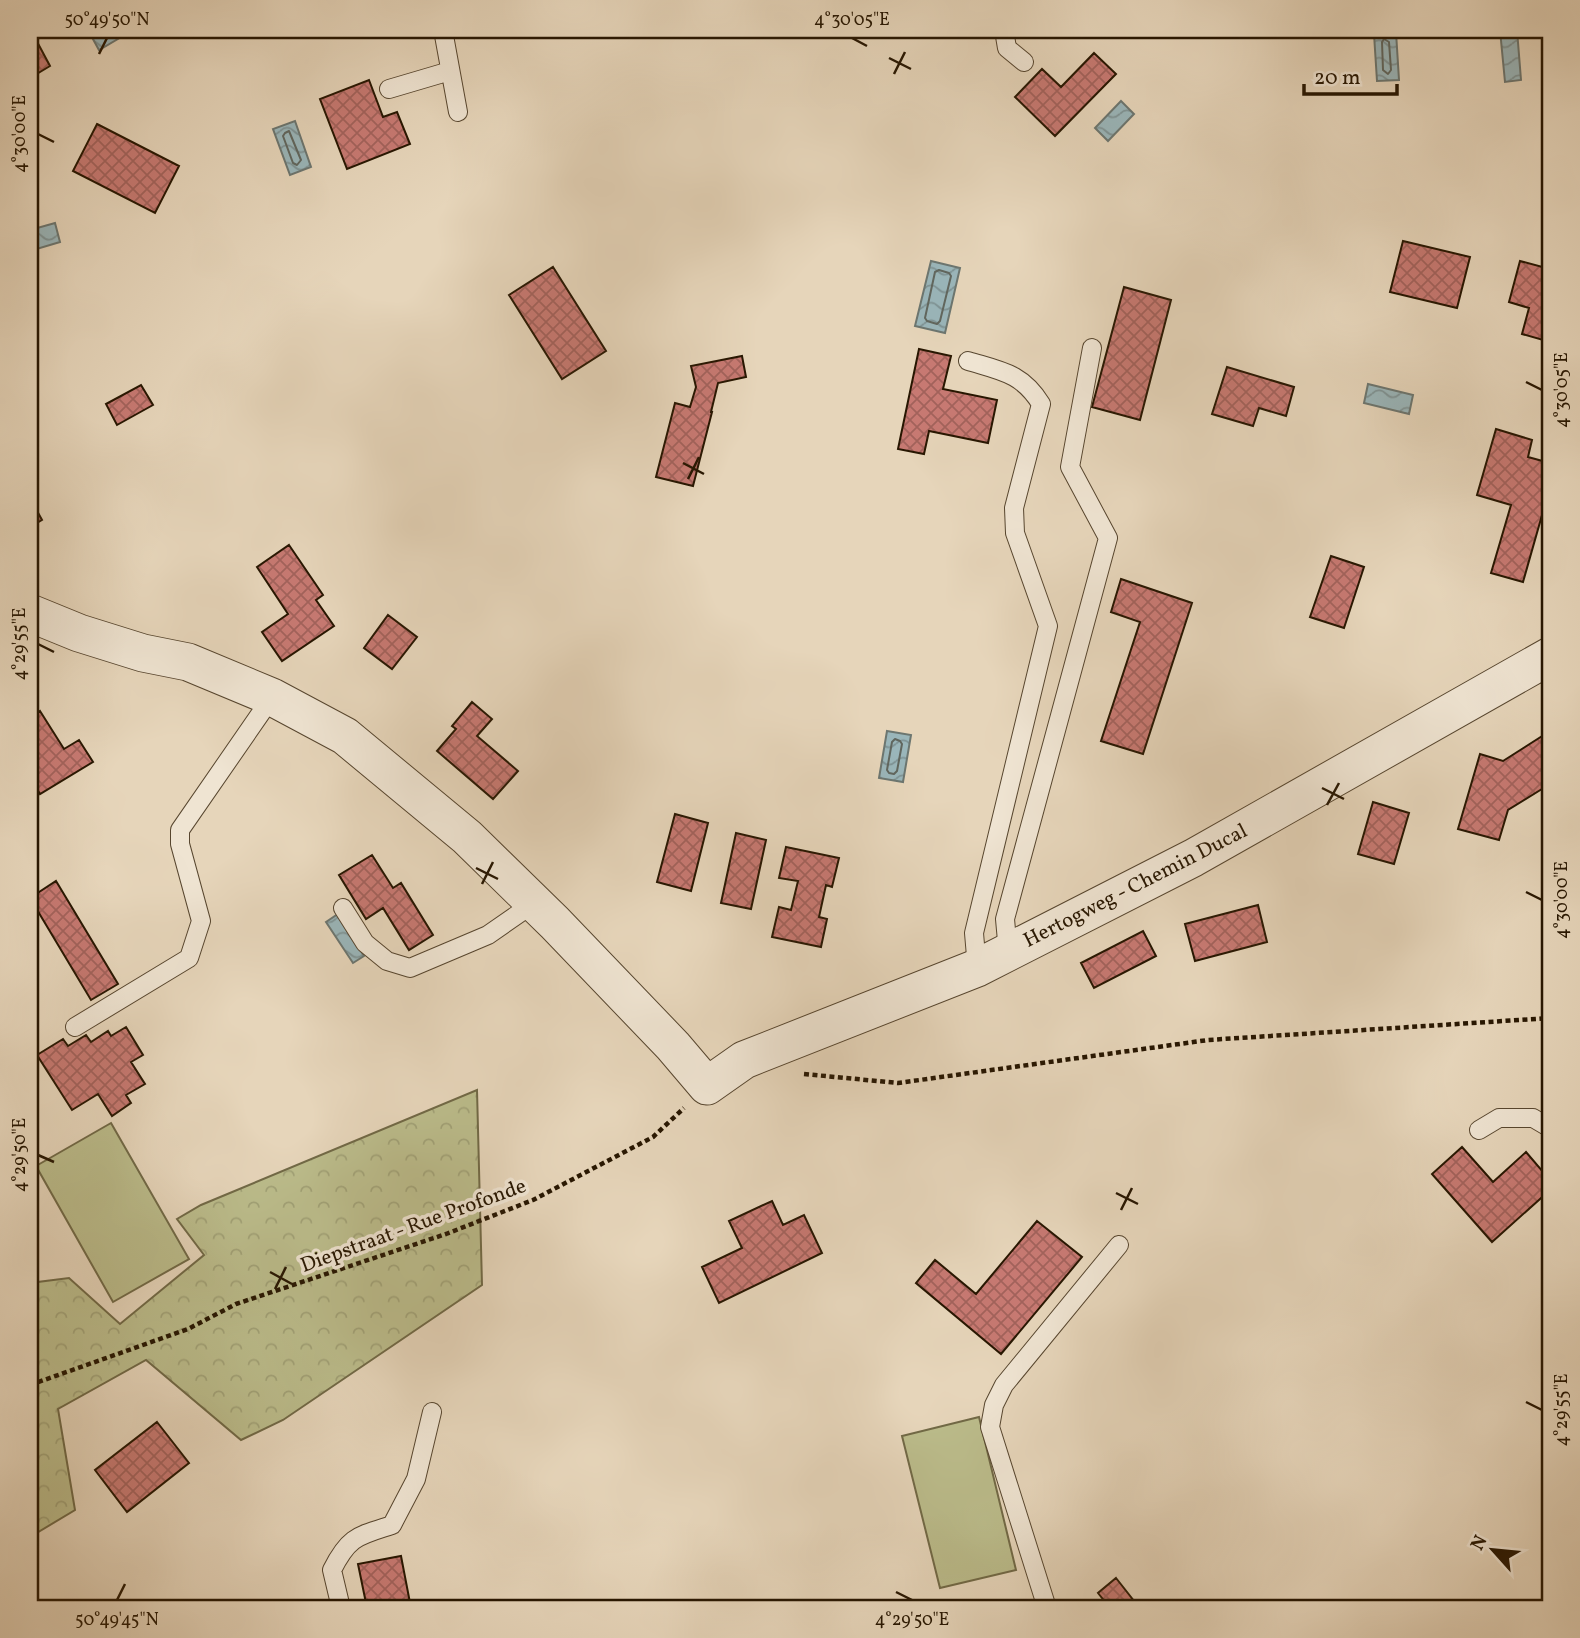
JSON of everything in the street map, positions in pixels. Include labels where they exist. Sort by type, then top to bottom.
[{"type":"street","points":[[30,613],[79,633],[143,653],[188,662],[272,697],[345,736],[467,837],[555,923],[673,1046],[707,1086]]},
{"type":"street","name":"Hertogweg - Chemin Ducal","points":[[707,1086],[744,1060],[992,960],[1193,858],[1550,656]]},
{"type":"lane","points":[[443,30],[458,113]]},
{"type":"lane","points":[[1003,30],[1007,48],[1024,62]]},
{"type":"lane","points":[[389,89],[450,71]]},
{"type":"lane","points":[[992,960],[1108,538],[1070,467],[1092,348]]},
{"type":"lane","points":[[968,361],[1013,374],[1031,388],[1041,404],[1014,508],[1015,533],[1048,626],[974,933],[992,960]]},
{"type":"lane","points":[[75,1027],[188,958],[201,921],[180,844],[180,830],[272,697]]},
{"type":"lane","points":[[343,908],[365,943],[387,961],[410,968],[488,934],[534,903]]},
{"type":"lane","points":[[1479,1130],[1499,1118],[1532,1118],[1550,1128]]},
{"type":"lane","points":[[1047,1608],[990,1427],[994,1405],[1004,1385],[1119,1245]]},
{"type":"lane","points":[[341,1608],[332,1570],[342,1549],[357,1536],[392,1525],[416,1479],[432,1412]]},
{"type":"path","points":[[802,1074],[898,1083],[1208,1040],[1550,1018]]},
{"type":"path","name":"Diepstraat - Rue Profonde","points":[[30,1385],[188,1329],[236,1304],[446,1234],[533,1200],[653,1137],[707,1086]]},
{"type":"green space","points":[[477,1090],[482,1285],[283,1420],[241,1440],[146,1360],[58,1409],[75,1510],[30,1537],[30,1283],[69,1278],[120,1324],[204,1255],[177,1219],[201,1205]]},
{"type":"green space","points":[[111,1123],[189,1259],[113,1302],[36,1166]]},
{"type":"green space","points":[[979,1417],[1016,1570],[940,1588],[902,1436]]},
{"type":"water","points":[[88,30],[119,30],[123,36],[99,50]]},
{"type":"water","points":[[1500,30],[1517,30],[1521,80],[1505,82]]},
{"type":"water","points":[[1396,32],[1399,80],[1377,81],[1374,34]]},
{"type":"water","points":[[1121,101],[1134,114],[1108,141],[1095,128]]},
{"type":"water","points":[[295,121],[311,167],[290,175],[273,129]]},
{"type":"water","points":[[55,223],[60,242],[30,251],[30,230]]},
{"type":"water","points":[[931,261],[960,268],[945,333],[915,326]]},
{"type":"water","points":[[1368,384],[1413,395],[1409,414],[1364,403]]},
{"type":"water","points":[[887,731],[911,735],[903,782],[879,778]]},
{"type":"water","points":[[338,914],[364,956],[353,963],[326,922]]},
{"type":"building","points":[[34,36],[50,66],[30,78],[30,39]]},
{"type":"building","points":[[1094,53],[1116,74],[1055,136],[1015,97],[1042,69],[1061,87]]},
{"type":"building","points":[[369,80],[383,117],[397,112],[410,144],[347,169],[320,99]]},
{"type":"building","points":[[97,124],[179,166],[155,213],[73,171]]},
{"type":"building","points":[[1403,241],[1470,257],[1457,308],[1390,292]]},
{"type":"building","points":[[1520,261],[1550,269],[1550,342],[1522,334],[1529,308],[1509,302]]},
{"type":"building","points":[[553,267],[606,351],[562,379],[509,295]]},
{"type":"building","points":[[1124,287],[1171,300],[1140,420],[1092,407]]},
{"type":"building","points":[[919,349],[951,356],[943,389],[997,400],[988,443],[929,431],[924,454],[898,449]]},
{"type":"building","points":[[742,356],[746,377],[718,383],[693,486],[656,477],[675,403],[690,407],[696,387],[691,366]]},
{"type":"building","points":[[1227,367],[1294,387],[1286,416],[1259,408],[1253,426],[1212,414]]},
{"type":"building","points":[[141,385],[153,405],[117,425],[106,404]]},
{"type":"building","points":[[1496,429],[1532,440],[1528,457],[1550,463],[1550,487],[1523,582],[1491,573],[1511,505],[1477,495]]},
{"type":"building","points":[[30,498],[42,520],[30,527]]},
{"type":"building","points":[[289,545],[323,595],[316,600],[334,626],[282,661],[262,632],[288,614],[257,567]]},
{"type":"building","points":[[1331,556],[1364,567],[1344,628],[1310,617]]},
{"type":"building","points":[[1121,579],[1192,603],[1143,754],[1101,741],[1140,622],[1111,612]]},
{"type":"building","points":[[388,615],[417,637],[392,669],[364,648]]},
{"type":"building","points":[[472,702],[492,719],[477,736],[518,771],[493,799],[437,751],[456,729],[452,726]]},
{"type":"building","points":[[40,711],[64,749],[79,740],[93,762],[40,794],[30,777],[30,718]]},
{"type":"building","points":[[1550,731],[1550,784],[1508,810],[1499,840],[1458,829],[1480,754],[1503,761]]},
{"type":"building","points":[[1373,802],[1409,813],[1394,864],[1358,854]]},
{"type":"building","points":[[675,814],[708,823],[691,891],[657,882]]},
{"type":"building","points":[[736,833],[766,840],[751,909],[721,903]]},
{"type":"building","points":[[786,847],[839,858],[832,887],[826,885],[819,917],[827,919],[821,947],[772,937],[779,907],[791,910],[798,881],[779,878]]},
{"type":"building","points":[[372,855],[393,888],[401,883],[433,935],[409,950],[383,908],[366,919],[339,875]]},
{"type":"building","points":[[56,881],[118,984],[91,1000],[30,898]]},
{"type":"building","points":[[1258,905],[1267,942],[1195,961],[1185,924]]},
{"type":"building","points":[[1143,931],[1156,956],[1094,988],[1081,963]]},
{"type":"building","points":[[126,1027],[143,1055],[131,1062],[145,1084],[126,1095],[131,1103],[112,1116],[98,1094],[72,1110],[37,1055],[63,1039],[68,1046],[86,1035],[91,1042],[108,1031],[111,1036]]},
{"type":"building","points":[[1462,1147],[1493,1182],[1526,1152],[1550,1180],[1550,1190],[1492,1242],[1432,1174]]},
{"type":"building","points":[[772,1201],[783,1225],[804,1215],[822,1253],[719,1303],[702,1267],[742,1248],[729,1221]]},
{"type":"building","points":[[1037,1221],[1082,1257],[1001,1354],[916,1283],[935,1260],[976,1294]]},
{"type":"building","points":[[157,1422],[189,1463],[127,1512],[95,1470]]},
{"type":"building","points":[[401,1556],[411,1608],[367,1608],[358,1564]]},
{"type":"building","points":[[1116,1578],[1138,1606],[1110,1608],[1098,1593]]}]
